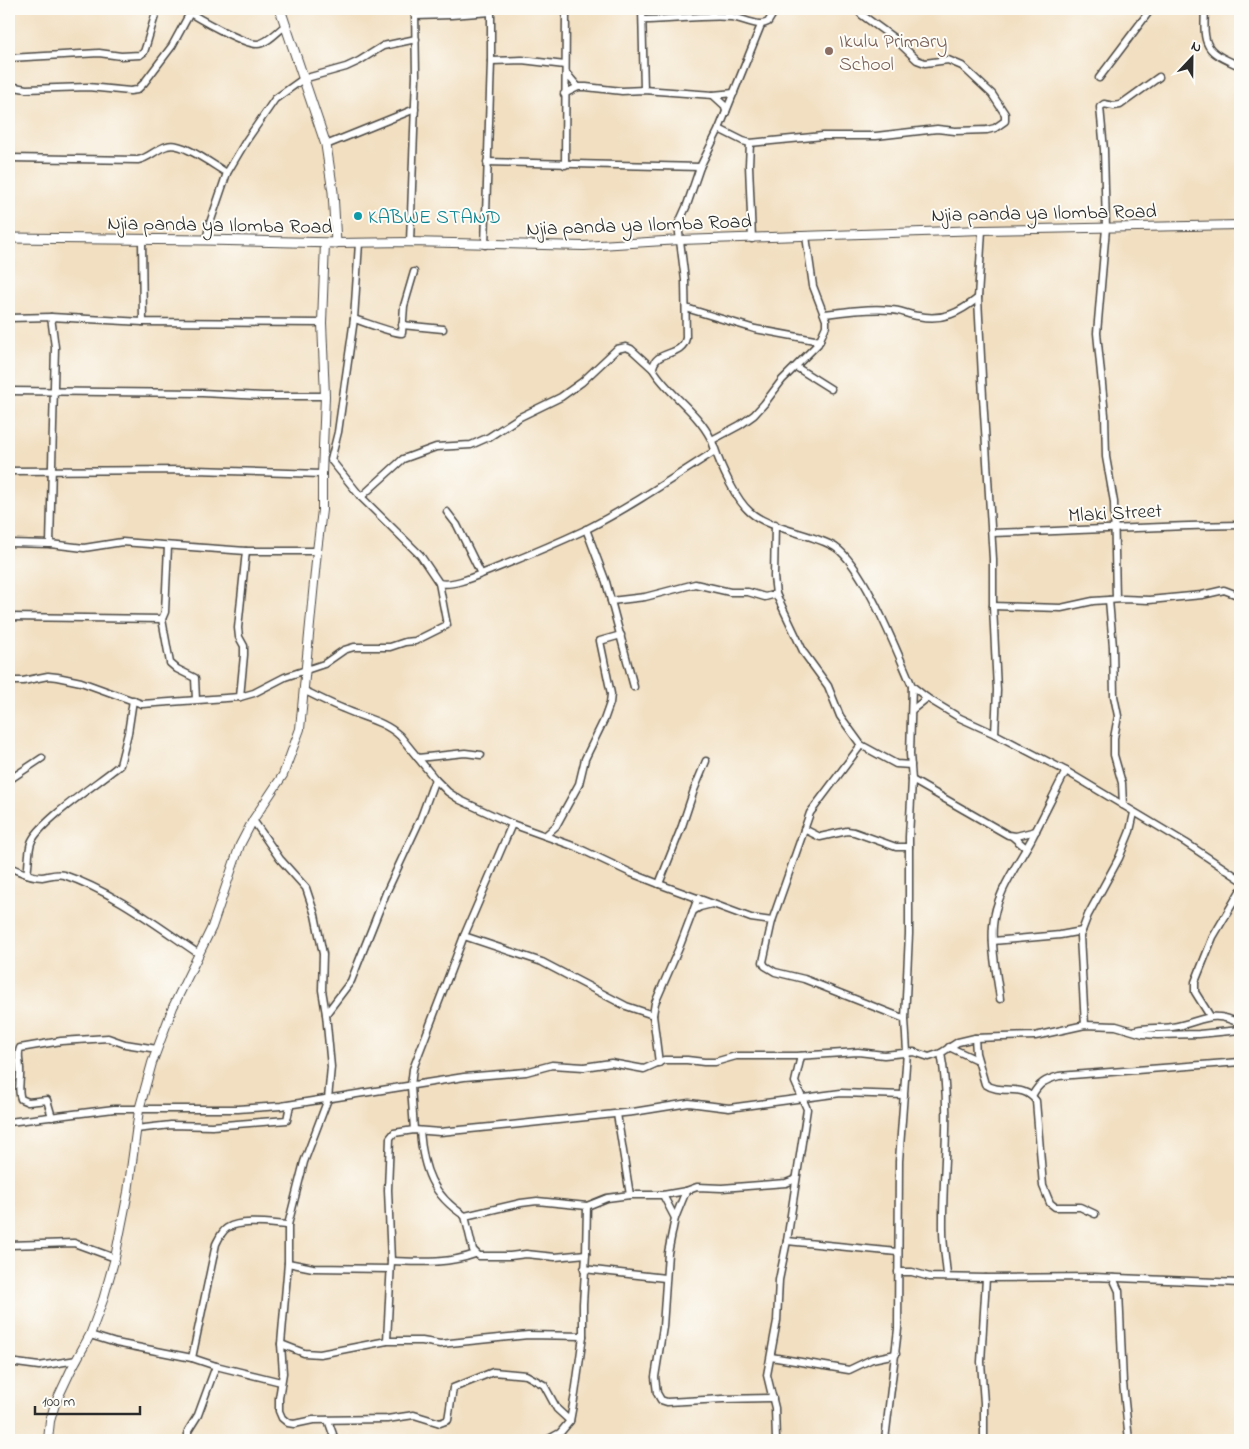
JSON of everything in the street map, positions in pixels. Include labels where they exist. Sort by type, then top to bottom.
[{"type":"main road","points":[[280,9],[326,144],[333,192],[336,243]]},
{"type":"main road","name":"Njia panda ya Ilomba Road","points":[[9,238],[336,243]]},
{"type":"street","points":[[9,58],[99,53],[121,56],[140,54],[144,52],[157,9]]},
{"type":"street","points":[[184,9],[233,36],[257,44],[264,42],[286,25]]},
{"type":"street","points":[[565,164],[566,9]]},
{"type":"street","points":[[642,9],[644,90]]},
{"type":"street","points":[[712,16],[713,9]]},
{"type":"street","points":[[643,20],[712,16],[734,17],[761,25],[768,22],[776,9]]},
{"type":"street","points":[[719,130],[750,143],[823,136],[876,136],[937,129],[955,131],[987,130],[995,128],[1005,121],[1005,114],[992,94],[962,66],[948,60],[925,62],[917,60],[895,39],[862,15],[857,9]]},
{"type":"street","points":[[1099,78],[1150,9]]},
{"type":"street","points":[[1205,9],[1204,34],[1210,49],[1224,59],[1240,66]]},
{"type":"street","points":[[410,242],[415,109],[415,12],[451,16],[491,10],[485,245]]},
{"type":"street","points":[[9,86],[26,89],[88,87],[136,90],[144,83],[172,46],[190,13]]},
{"type":"street","points":[[653,368],[658,358],[684,346],[686,338],[686,308],[684,262],[678,225],[688,205],[700,167],[719,130],[761,25]]},
{"type":"street","points":[[206,240],[227,173],[275,99],[303,79],[359,62],[383,46],[416,39]]},
{"type":"street","points":[[491,61],[522,60],[565,65]]},
{"type":"street","points":[[566,73],[578,87]]},
{"type":"street","points":[[1123,806],[1122,783],[1114,754],[1114,738],[1118,716],[1114,696],[1114,502],[1106,457],[1105,415],[1097,334],[1106,228],[1104,150],[1100,106],[1104,104],[1120,105],[1159,78]]},
{"type":"street","points":[[564,94],[578,87],[713,95],[734,93]]},
{"type":"street","points":[[713,95],[724,106],[726,112]]},
{"type":"street","points":[[326,144],[415,109]]},
{"type":"street","points":[[750,143],[752,239]]},
{"type":"street","points":[[9,158],[144,160],[151,153],[166,146],[176,145],[227,173]]},
{"type":"street","points":[[487,162],[700,167]]},
{"type":"street","name":"Njia panda ya Ilomba Road","points":[[336,243],[410,242],[584,246],[680,240],[982,230],[1240,225]]},
{"type":"street","points":[[982,230],[978,298],[992,533],[997,690],[995,734]]},
{"type":"street","points":[[712,440],[754,415],[782,380],[820,341],[826,326],[825,314],[813,286],[806,236]]},
{"type":"street","points":[[142,240],[143,322]]},
{"type":"street","points":[[48,1440],[50,1422],[56,1404],[76,1360],[90,1335],[103,1300],[115,1258],[128,1192],[139,1110],[157,1049],[173,1007],[212,927],[240,845],[253,820],[283,775],[300,729],[305,691],[316,550],[322,510],[325,396],[322,323],[325,243]]},
{"type":"street","points":[[9,681],[23,682],[48,676],[57,676],[81,682],[142,704],[240,697],[254,693],[285,677],[324,664],[344,650],[354,647],[390,647],[415,641],[447,625],[439,583],[414,548],[361,497],[331,460],[338,432],[354,319],[358,243]]},
{"type":"street","points":[[354,319],[386,328],[395,333],[402,332],[406,297],[414,272]]},
{"type":"street","points":[[825,314],[850,311],[892,310],[917,316],[937,317],[957,313],[978,298]]},
{"type":"street","points":[[686,308],[755,329],[820,341]]},
{"type":"street","points":[[9,318],[51,317],[143,322],[322,323]]},
{"type":"street","points":[[50,544],[55,347],[51,317]]},
{"type":"street","points":[[402,325],[443,329]]},
{"type":"street","points":[[361,497],[402,459],[436,447],[471,445],[489,437],[520,417],[561,397],[582,382],[616,349],[626,347],[653,368],[656,374],[696,418],[712,440],[715,451],[738,498],[752,513],[774,524],[834,547],[848,558],[882,616],[912,686],[909,934],[905,1019],[908,1052],[899,1162],[898,1329],[885,1440]]},
{"type":"street","points":[[796,367],[831,389]]},
{"type":"street","points":[[9,391],[325,396]]},
{"type":"street","points":[[439,583],[454,582],[480,574],[586,529],[715,451]]},
{"type":"street","points":[[9,471],[196,470],[322,474]]},
{"type":"street","points":[[447,512],[457,525],[480,574]]},
{"type":"street","points":[[774,524],[774,577],[776,594],[804,653],[828,686],[840,716],[861,745],[896,764],[911,765]]},
{"type":"street","name":"Mlaki Street","points":[[992,533],[1240,525]]},
{"type":"street","points":[[586,529],[611,601],[634,687]]},
{"type":"street","points":[[9,543],[50,544],[84,548],[118,541],[246,551],[316,550]]},
{"type":"street","points":[[168,546],[165,612],[162,619],[170,663],[177,670],[192,675],[195,678],[196,700]]},
{"type":"street","points":[[240,697],[244,646],[239,637],[238,628],[246,551]]},
{"type":"street","points":[[611,601],[645,597],[695,584],[730,592],[748,592],[765,597],[776,594]]},
{"type":"street","points":[[993,606],[1061,608],[1093,601],[1158,600],[1202,595],[1224,590],[1240,596]]},
{"type":"street","points":[[9,617],[162,619]]},
{"type":"street","points":[[545,836],[556,826],[579,784],[586,759],[610,703],[611,694],[600,641],[621,635]]},
{"type":"street","points":[[912,686],[927,698],[960,718],[1066,771],[1186,843],[1240,879]]},
{"type":"street","points":[[305,691],[345,710],[385,724],[400,736],[434,779],[460,800],[512,824],[576,847],[659,884],[751,918],[772,921]]},
{"type":"street","points":[[912,710],[927,698]]},
{"type":"street","points":[[27,874],[30,846],[37,833],[120,765],[128,733],[133,700]]},
{"type":"street","points":[[861,745],[810,813],[772,921],[763,962],[765,966],[775,972],[804,979],[905,1019]]},
{"type":"street","points":[[418,758],[465,753],[481,755]]},
{"type":"street","points":[[9,780],[42,758]]},
{"type":"street","points":[[659,884],[706,762]]},
{"type":"street","points":[[1000,999],[993,941],[996,906],[1066,771]]},
{"type":"street","points":[[326,1014],[352,981],[386,893],[420,820],[434,779]]},
{"type":"street","points":[[912,780],[1012,836],[1026,848]]},
{"type":"street","points":[[1085,1025],[1085,998],[1080,941],[1082,931],[1088,915],[1119,858],[1130,830],[1134,813]]},
{"type":"street","points":[[253,820],[286,866],[306,888],[315,915],[322,948],[322,990],[331,1066],[328,1099],[304,1162],[288,1225],[288,1263],[281,1344],[283,1372],[279,1411],[282,1418],[288,1423],[294,1424],[328,1420],[387,1419],[414,1415],[440,1423],[448,1420],[453,1388],[493,1372],[526,1375],[544,1385],[557,1409],[570,1420]]},
{"type":"street","points":[[475,1254],[469,1238],[465,1216],[446,1201],[431,1181],[417,1131],[411,1086],[412,1070],[464,936],[512,824]]},
{"type":"street","points":[[804,829],[820,837],[854,832],[896,847],[909,848]]},
{"type":"street","points":[[1012,836],[1036,831]]},
{"type":"street","points":[[9,867],[40,877],[64,875],[98,890],[141,913],[199,954]]},
{"type":"street","points":[[1210,1016],[1195,992],[1195,982],[1212,937],[1240,891]]},
{"type":"street","points":[[659,1063],[653,1015],[661,987],[679,948],[698,898]]},
{"type":"street","points":[[692,911],[714,904]]},
{"type":"street","points":[[993,941],[1060,935],[1082,931]]},
{"type":"street","points":[[464,936],[542,962],[626,1006],[653,1015]]},
{"type":"street","points":[[1135,1031],[1185,1025],[1210,1016],[1225,1017],[1240,1024]]},
{"type":"street","points":[[9,1122],[114,1109],[238,1109],[290,1104],[464,1077],[526,1072],[552,1065],[584,1066],[611,1063],[644,1070],[671,1059],[710,1062],[736,1056],[801,1056],[858,1052],[884,1055],[914,1052],[929,1056],[941,1053],[958,1042],[975,1038],[1035,1036],[1085,1025],[1116,1026],[1143,1034],[1157,1035],[1199,1034],[1240,1030]]},
{"type":"street","points":[[52,1117],[46,1100],[28,1102],[21,1099],[18,1092],[20,1070],[18,1053],[20,1048],[62,1041],[108,1038],[125,1044],[157,1049]]},
{"type":"street","points":[[975,1038],[977,1060],[984,1084],[996,1090],[1019,1090],[1032,1096],[1037,1103],[1043,1186],[1050,1203],[1055,1207],[1080,1207],[1095,1214]]},
{"type":"street","points":[[949,1047],[977,1060]]},
{"type":"street","points":[[941,1053],[947,1111],[943,1234],[947,1276]]},
{"type":"street","points":[[776,1440],[776,1415],[773,1398],[767,1382],[767,1371],[777,1321],[780,1280],[807,1109],[795,1082],[801,1056]]},
{"type":"street","points":[[1032,1096],[1039,1084],[1047,1079],[1059,1076],[1240,1062]]},
{"type":"street","points":[[387,1341],[391,1261],[388,1190],[390,1138],[396,1132],[446,1131],[617,1114],[689,1103],[728,1108],[842,1093],[904,1095]]},
{"type":"street","points":[[136,1129],[171,1125],[212,1126],[287,1120],[290,1104]]},
{"type":"street","points":[[617,1114],[630,1195]]},
{"type":"street","points":[[465,1216],[537,1201],[587,1206],[607,1198],[630,1195],[664,1195],[686,1191],[697,1186],[722,1188],[786,1183],[796,1179]]},
{"type":"street","points":[[786,1183],[795,1189]]},
{"type":"street","points":[[686,1191],[675,1218],[665,1278],[664,1318],[655,1377],[657,1393],[661,1400],[667,1402],[773,1398]]},
{"type":"street","points":[[664,1195],[675,1218]]},
{"type":"street","points":[[547,1440],[560,1433],[570,1420],[578,1379],[583,1336],[587,1206]]},
{"type":"street","points":[[192,1358],[216,1244],[220,1235],[230,1227],[243,1224],[288,1225]]},
{"type":"street","points":[[787,1240],[897,1252]]},
{"type":"street","points":[[9,1245],[74,1243],[115,1258]]},
{"type":"street","points":[[391,1261],[441,1262],[460,1260],[475,1254],[479,1256],[526,1254],[555,1257],[586,1254]]},
{"type":"street","points":[[288,1263],[313,1268],[390,1269]]},
{"type":"street","points":[[584,1269],[665,1278]]},
{"type":"street","points":[[898,1272],[912,1272],[930,1277],[1093,1277],[1240,1282]]},
{"type":"street","points":[[984,1440],[984,1403],[980,1362],[986,1278]]},
{"type":"street","points":[[1112,1278],[1120,1291]]},
{"type":"street","points":[[1125,1279],[1120,1291],[1123,1383],[1129,1440]]},
{"type":"street","points":[[90,1335],[116,1343],[192,1358],[281,1382]]},
{"type":"street","points":[[281,1344],[304,1353],[320,1354],[387,1341],[422,1341],[440,1344],[528,1335],[583,1336]]},
{"type":"street","points":[[770,1357],[812,1362],[849,1370],[872,1359],[896,1354]]},
{"type":"street","points":[[9,1362],[39,1366],[76,1360]]},
{"type":"street","points":[[188,1440],[188,1431],[198,1415],[216,1366]]},
{"type":"street","points":[[328,1420],[335,1440]]},
{"type":"place","name":"Ikulu Primary School","points":[[829,51]]},
{"type":"place","name":"KABWE STAND","points":[[358,216]]}]
